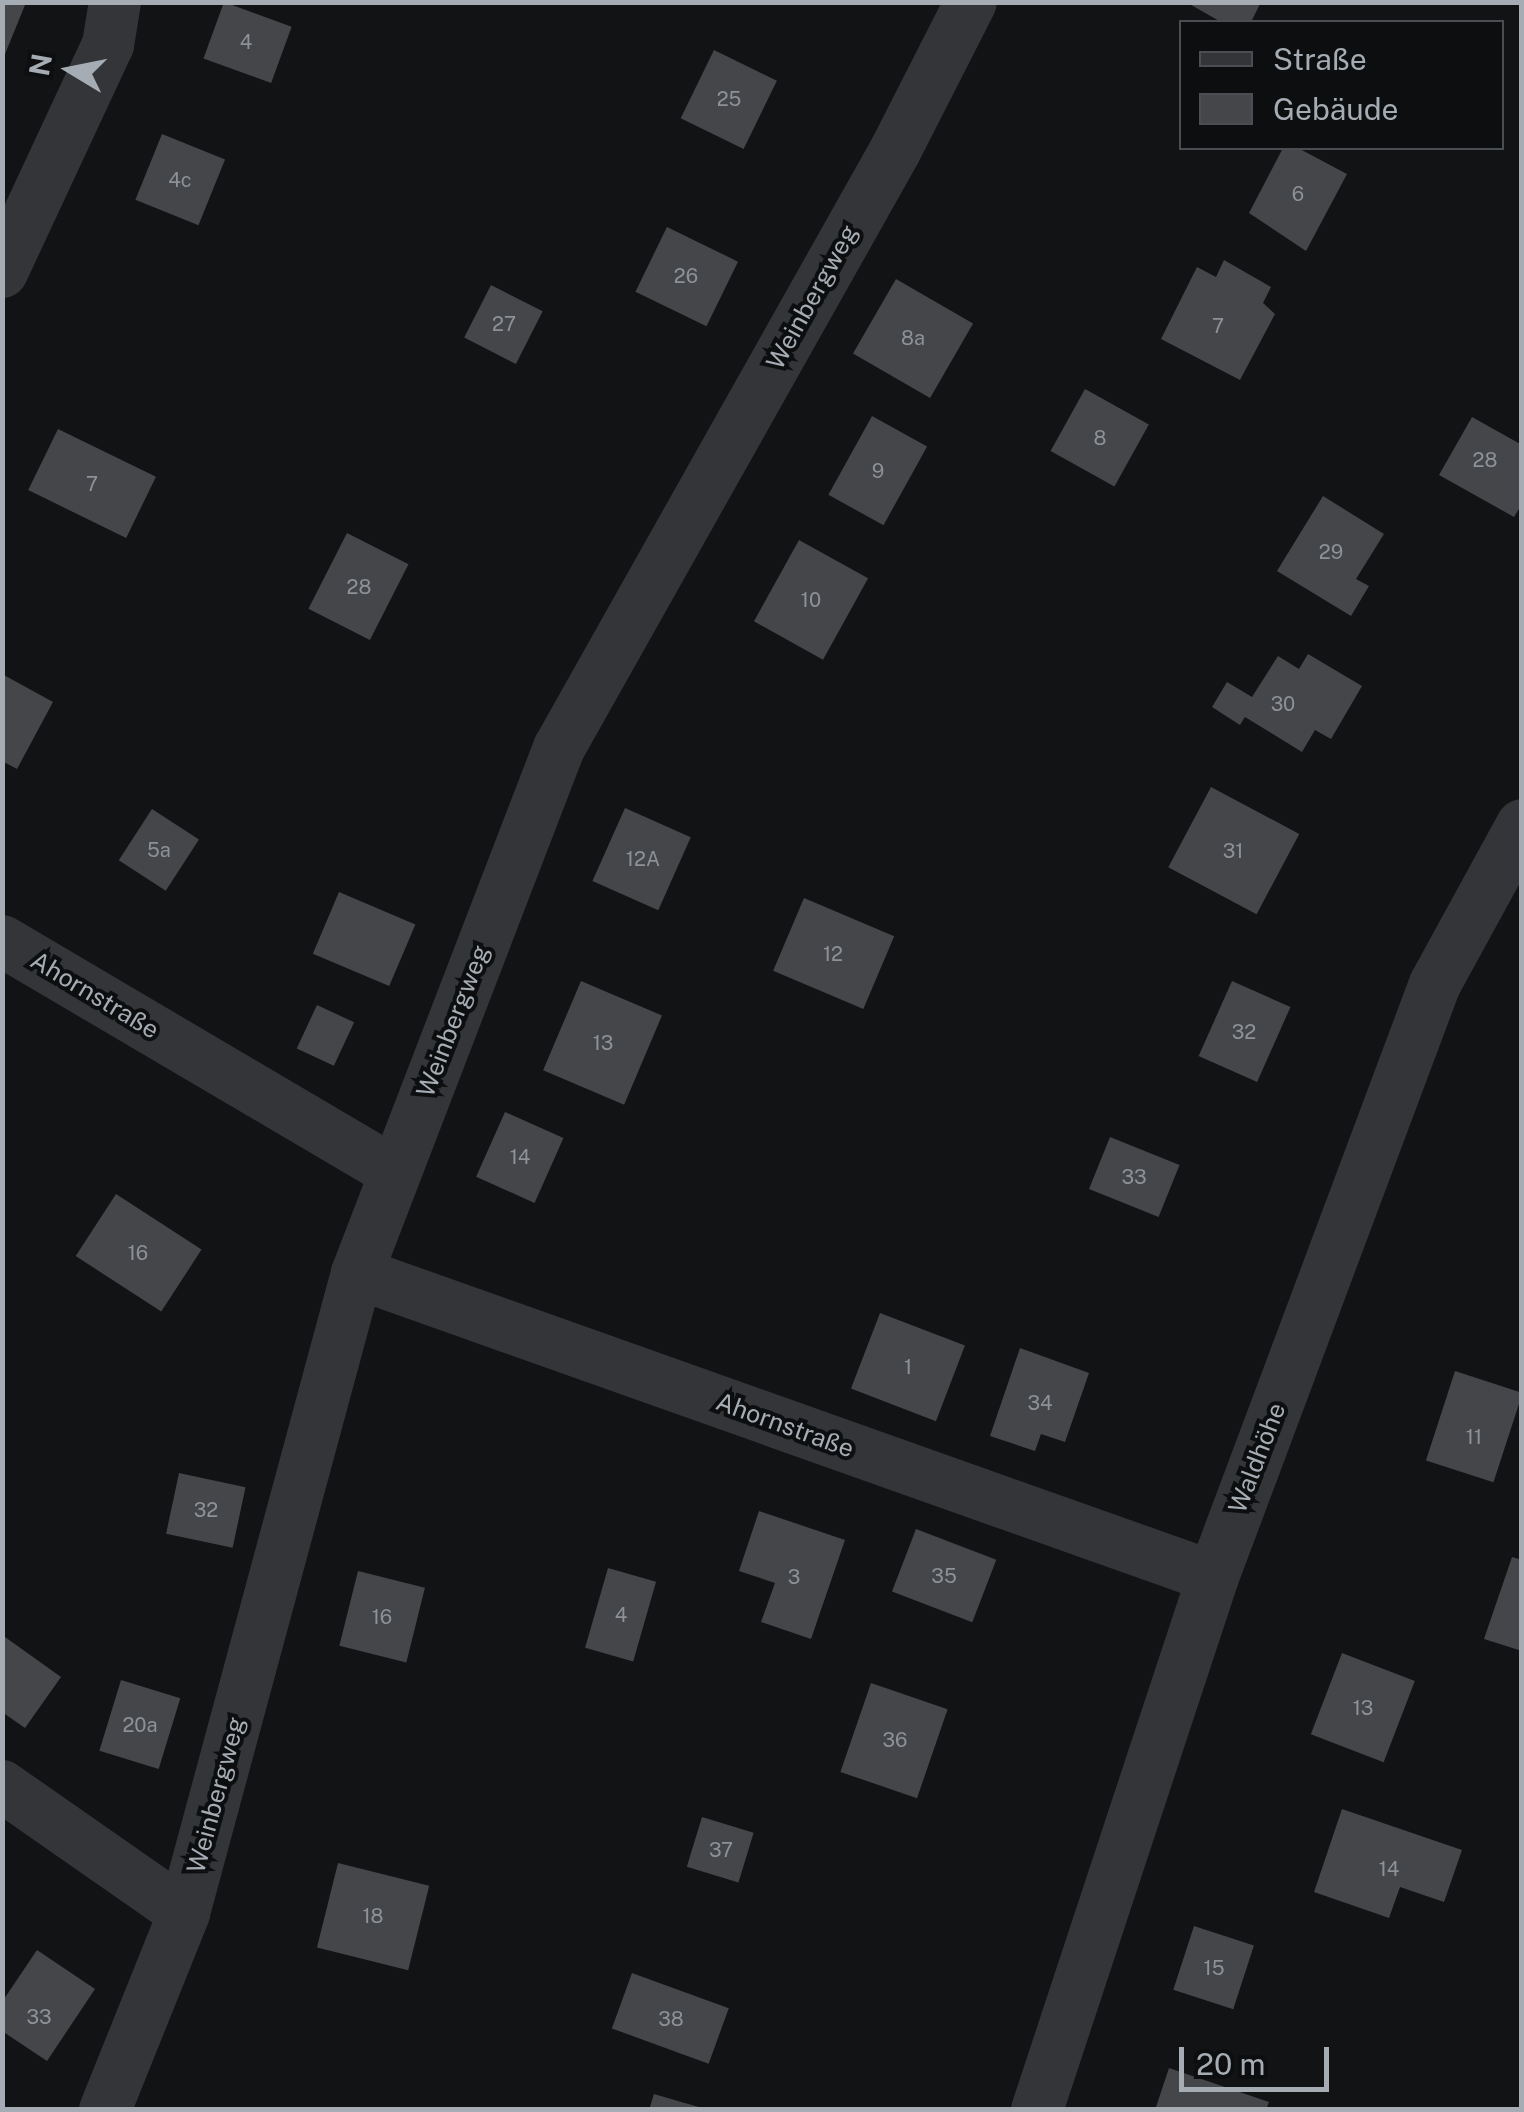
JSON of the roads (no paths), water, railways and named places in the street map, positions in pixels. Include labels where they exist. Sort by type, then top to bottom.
[{"type":"street","points":[[2,272],[108,46],[115,2]]},
{"type":"street","name":"Weinbergweg","points":[[104,2110],[184,1913],[356,1273],[558,748],[895,151],[971,2]]},
{"type":"street","name":"Waldhöhe","points":[[1037,2110],[1212,1578],[1435,984],[1522,826]]},
{"type":"street","name":"Ahornstraße","points":[[2,940],[394,1172]]},
{"type":"street","name":"Ahornstraße","points":[[356,1273],[1212,1578]]},
{"type":"street","points":[[2,1786],[184,1913]]}]
